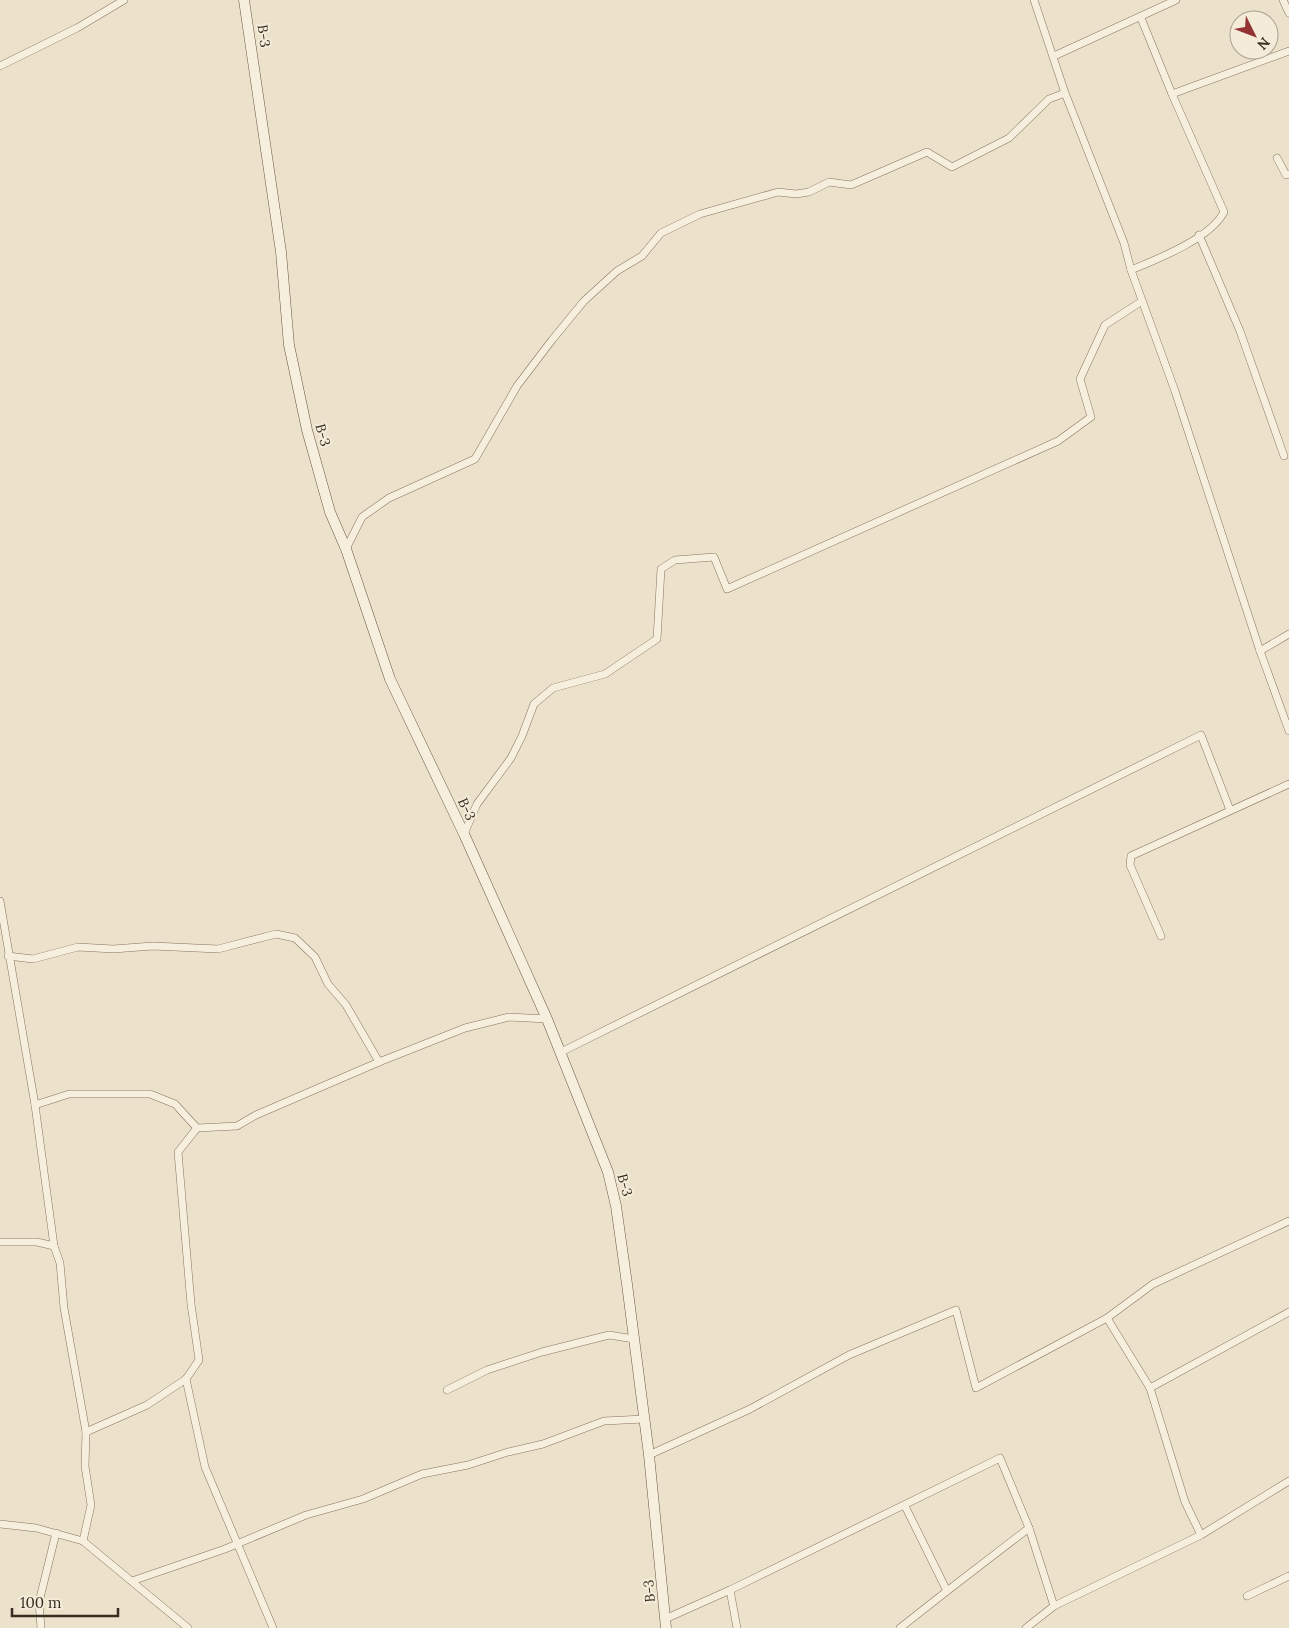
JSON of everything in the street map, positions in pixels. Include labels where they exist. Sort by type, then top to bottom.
[{"type":"main road","name":"B-3","points":[[244,0],[281,252],[289,345],[307,430],[330,512],[346,549],[390,679],[464,834],[547,1019],[608,1172],[616,1206],[649,1455],[666,1623]]},
{"type":"street","points":[[0,66],[77,28],[124,0]]},
{"type":"street","points":[[1034,0],[1065,94],[1104,188],[1124,243],[1131,270],[1175,391],[1260,650],[1289,731]]},
{"type":"street","points":[[1054,56],[1141,18],[1176,0]]},
{"type":"street","points":[[1283,0],[1289,13]]},
{"type":"street","points":[[1131,270],[1180,249],[1220,220],[1224,212],[1141,18]]},
{"type":"street","points":[[1172,94],[1289,51]]},
{"type":"street","points":[[346,549],[362,517],[389,498],[475,459],[517,386],[573,314],[584,301],[617,271],[642,256],[661,233],[700,214],[778,192],[802,193],[829,182],[851,185],[927,152],[952,167],[1008,138],[1049,99],[1065,94]]},
{"type":"street","points":[[1277,158],[1286,175],[1289,174]]},
{"type":"street","points":[[1199,235],[1240,331],[1284,456]]},
{"type":"street","points":[[464,834],[478,804],[511,758],[534,704],[553,688],[605,674],[657,639],[662,569],[675,560],[714,557],[727,589],[1058,442],[1091,417],[1080,379],[1105,325],[1142,301]]},
{"type":"street","points":[[1260,650],[1289,634]]},
{"type":"street","points":[[561,1052],[1201,734],[1230,810]]},
{"type":"street","points":[[1161,936],[1130,865],[1131,856],[1289,784]]},
{"type":"street","points":[[0,901],[35,1105],[54,1246],[60,1263],[64,1308],[86,1432],[86,1466],[91,1505],[83,1541]]},
{"type":"street","points":[[8,956],[33,959],[78,947],[113,949],[153,946],[218,949],[276,934],[295,938],[315,957],[328,984],[346,1005],[379,1062]]},
{"type":"street","points":[[86,1432],[147,1405],[186,1379],[199,1360],[191,1304],[178,1152],[197,1128],[237,1126],[256,1115],[379,1062],[465,1028],[509,1017],[547,1019]]},
{"type":"street","points":[[35,1105],[69,1094],[150,1094],[175,1104],[197,1128]]},
{"type":"street","points":[[649,1455],[750,1409],[850,1355],[956,1310],[976,1388],[1108,1318],[1152,1284],[1204,1262],[1289,1221]]},
{"type":"street","points":[[0,1242],[37,1242],[54,1246]]},
{"type":"street","points":[[1150,1388],[1289,1312]]},
{"type":"street","points":[[1108,1318],[1150,1388],[1185,1502],[1201,1535]]},
{"type":"street","points":[[447,1390],[487,1370],[542,1352],[609,1335],[634,1339]]},
{"type":"street","points":[[186,1379],[206,1467],[273,1628]]},
{"type":"street","points":[[132,1582],[237,1544],[306,1515],[363,1499],[422,1474],[468,1465],[508,1452],[543,1444],[604,1421],[644,1419]]},
{"type":"street","points":[[666,1623],[1000,1458],[1028,1528],[1054,1606]]},
{"type":"street","points":[[1026,1628],[1054,1606],[1201,1535],[1289,1481]]},
{"type":"street","points":[[905,1506],[947,1591]]},
{"type":"street","points":[[0,1524],[56,1533],[83,1541],[188,1628]]},
{"type":"street","points":[[900,1628],[1028,1528]]},
{"type":"street","points":[[41,1628],[38,1602],[56,1533]]},
{"type":"street","points":[[1247,1596],[1289,1576]]},
{"type":"street","points":[[730,1590],[737,1628]]}]
